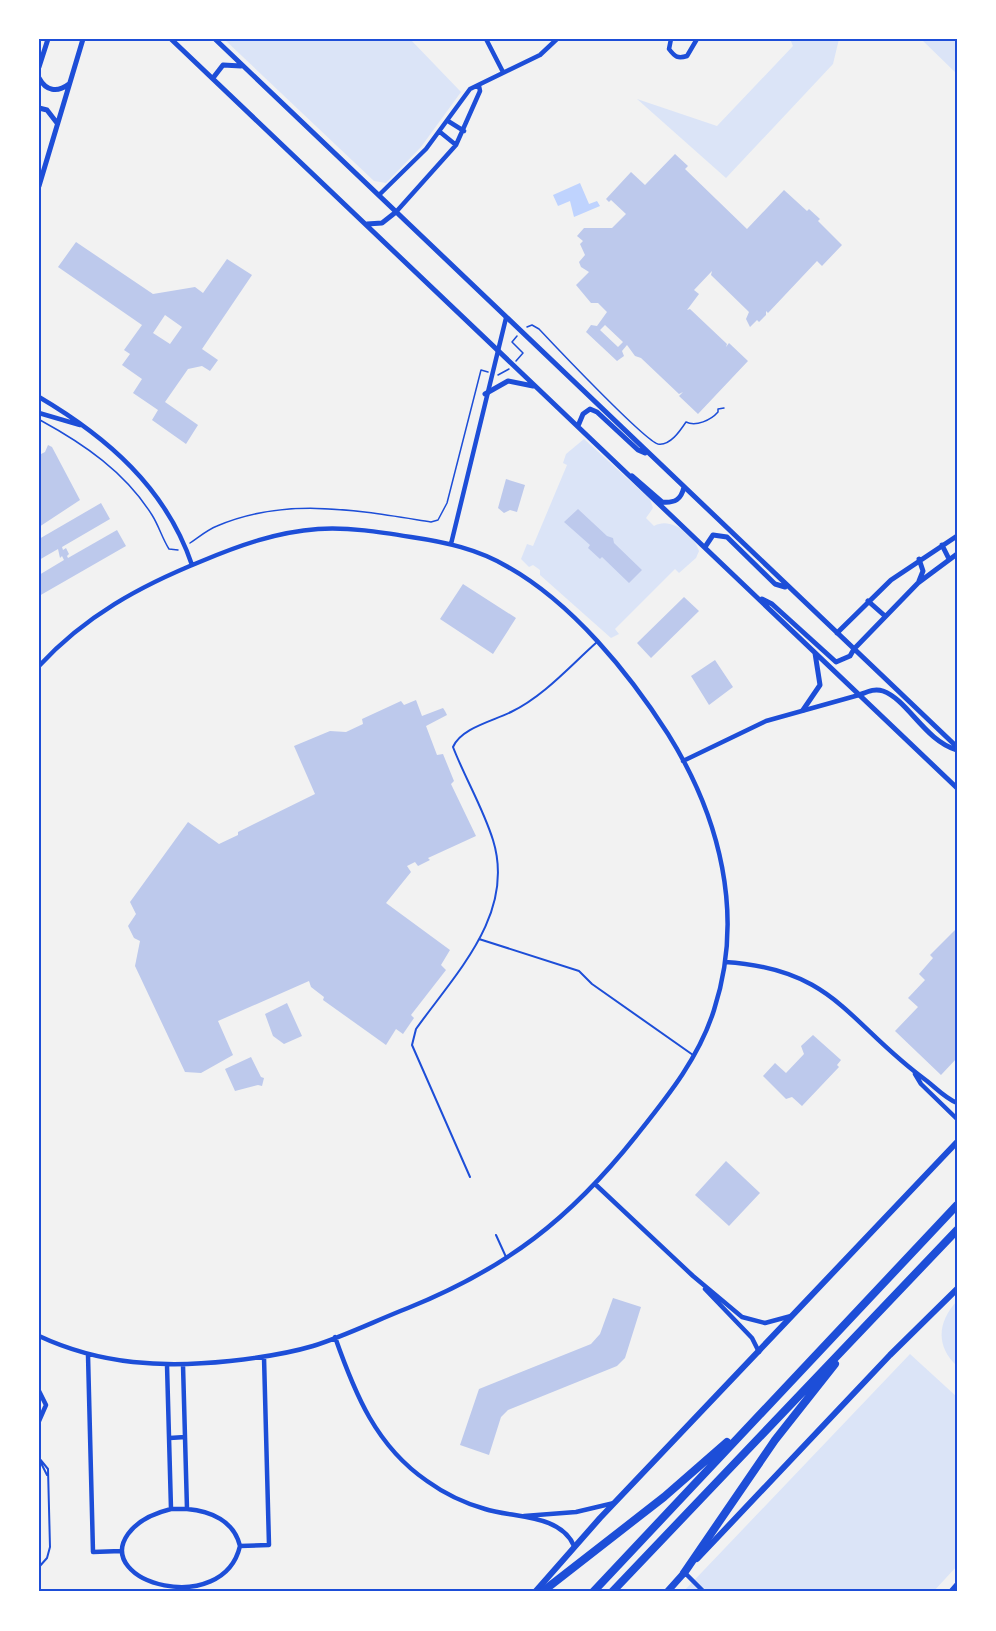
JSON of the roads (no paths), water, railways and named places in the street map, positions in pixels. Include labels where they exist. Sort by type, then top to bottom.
[{"type":"highway","points":[[593,1592],[754,1418],[957,1205]]},
{"type":"highway","points":[[612,1592],[957,1230]]},
{"type":"highway","points":[[684,1573],[775,1440],[871,1321]]},
{"type":"highway","points":[[543,1592],[670,1492],[754,1418]]},
{"type":"main road","points":[[534,1592],[614,1503],[957,1142]]},
{"type":"main road","points":[[667,1592],[890,1355],[957,1289]]},
{"type":"street","points":[[39,67],[48,39]]},
{"type":"street","points":[[39,186],[83,39]]},
{"type":"street","points":[[171,39],[957,788]]},
{"type":"street","points":[[215,39],[957,748]]},
{"type":"street","points":[[486,39],[503,72]]},
{"type":"street","points":[[379,195],[392,185],[440,132],[464,94],[475,86],[540,55],[556,39]]},
{"type":"street","points":[[671,39],[669,49],[674,56],[681,58],[687,56],[697,39]]},
{"type":"street","points":[[213,78],[223,65],[243,66]]},
{"type":"street","points":[[39,78],[45,88],[54,91],[63,89],[69,84]]},
{"type":"street","points":[[367,224],[382,223],[396,212],[456,145],[480,91],[479,86]]},
{"type":"street","points":[[39,108],[47,110],[57,123]]},
{"type":"street","points":[[448,121],[464,131]]},
{"type":"street","points":[[440,132],[456,145]]},
{"type":"street","points":[[451,544],[506,318]]},
{"type":"street","points":[[486,394],[508,381],[525,382],[540,389]]},
{"type":"street","points":[[39,397],[82,425],[124,458],[155,493],[181,534],[192,565]]},
{"type":"street","points":[[578,426],[583,414],[590,409],[597,412],[638,450],[649,454]]},
{"type":"street","points":[[39,413],[82,425]]},
{"type":"street","points":[[626,472],[638,479],[662,502],[675,501],[682,496],[684,487]]},
{"type":"street","points":[[39,666],[80,627],[112,604],[153,581],[263,537],[316,529],[366,530],[451,544],[492,558],[521,575],[550,597],[597,642],[635,687],[683,761],[707,812],[722,861],[728,917],[725,962],[714,1012],[693,1056],[668,1095],[595,1184],[554,1225],[507,1258],[441,1294],[313,1346],[264,1357],[183,1365],[129,1363],[88,1355],[39,1336]]},
{"type":"street","points":[[705,547],[713,535],[727,537],[775,584],[789,589]]},
{"type":"street","points":[[837,633],[868,601],[919,559],[957,536]]},
{"type":"street","points":[[942,545],[949,559]]},
{"type":"street","points":[[756,595],[772,604],[829,659],[836,663],[850,656],[854,649],[918,583],[957,554]]},
{"type":"street","points":[[918,583],[923,571],[919,559]]},
{"type":"street","points":[[868,601],[885,616]]},
{"type":"street","points":[[803,710],[820,685],[815,652]]},
{"type":"street","points":[[683,761],[742,731],[872,690],[889,694],[943,746],[957,748]]},
{"type":"street","points":[[725,962],[768,967],[810,982],[834,998],[914,1072],[957,1103]]},
{"type":"street","points":[[914,1072],[922,1085],[957,1119]]},
{"type":"street","points":[[595,1184],[693,1276],[752,1338],[759,1352]]},
{"type":"street","points":[[693,1276],[751,1321],[765,1323],[782,1320],[796,1313]]},
{"type":"street","points":[[335,1337],[364,1411],[401,1459],[427,1481],[456,1498],[488,1510],[555,1525],[570,1538],[574,1546]]},
{"type":"street","points":[[88,1355],[93,1552],[121,1551]]},
{"type":"street","points":[[240,1546],[269,1545],[264,1357]]},
{"type":"street","points":[[167,1365],[171,1509]]},
{"type":"street","points":[[183,1365],[187,1509]]},
{"type":"street","points":[[39,1393],[46,1405],[39,1421]]},
{"type":"street","points":[[170,1438],[185,1437]]},
{"type":"street","points":[[519,1516],[576,1512],[614,1503]]},
{"type":"street","points":[[171,1509],[203,1511],[220,1519],[235,1532],[240,1546],[233,1564],[219,1577],[195,1586],[170,1588],[138,1576],[125,1562],[121,1551],[127,1536],[134,1527],[150,1516],[171,1509]]},
{"type":"street","points":[[684,1573],[704,1592]]},
{"type":"street","points":[[950,1592],[957,1584]]},
{"type":"lane","points":[[470,1177],[412,1046],[416,1029],[489,921],[498,880],[496,851],[489,830],[453,747],[460,736],[514,711],[549,686],[597,642]]},
{"type":"lane","points":[[479,939],[579,971],[592,984],[693,1056]]},
{"type":"lane","points":[[496,1235],[507,1258]]},
{"type":"lane","points":[[39,1459],[46,1466],[50,1547],[47,1558],[39,1567]]},
{"type":"water","points":[[580,183],[589,204],[597,201],[600,206],[574,217],[570,201],[558,206],[553,195]]}]
